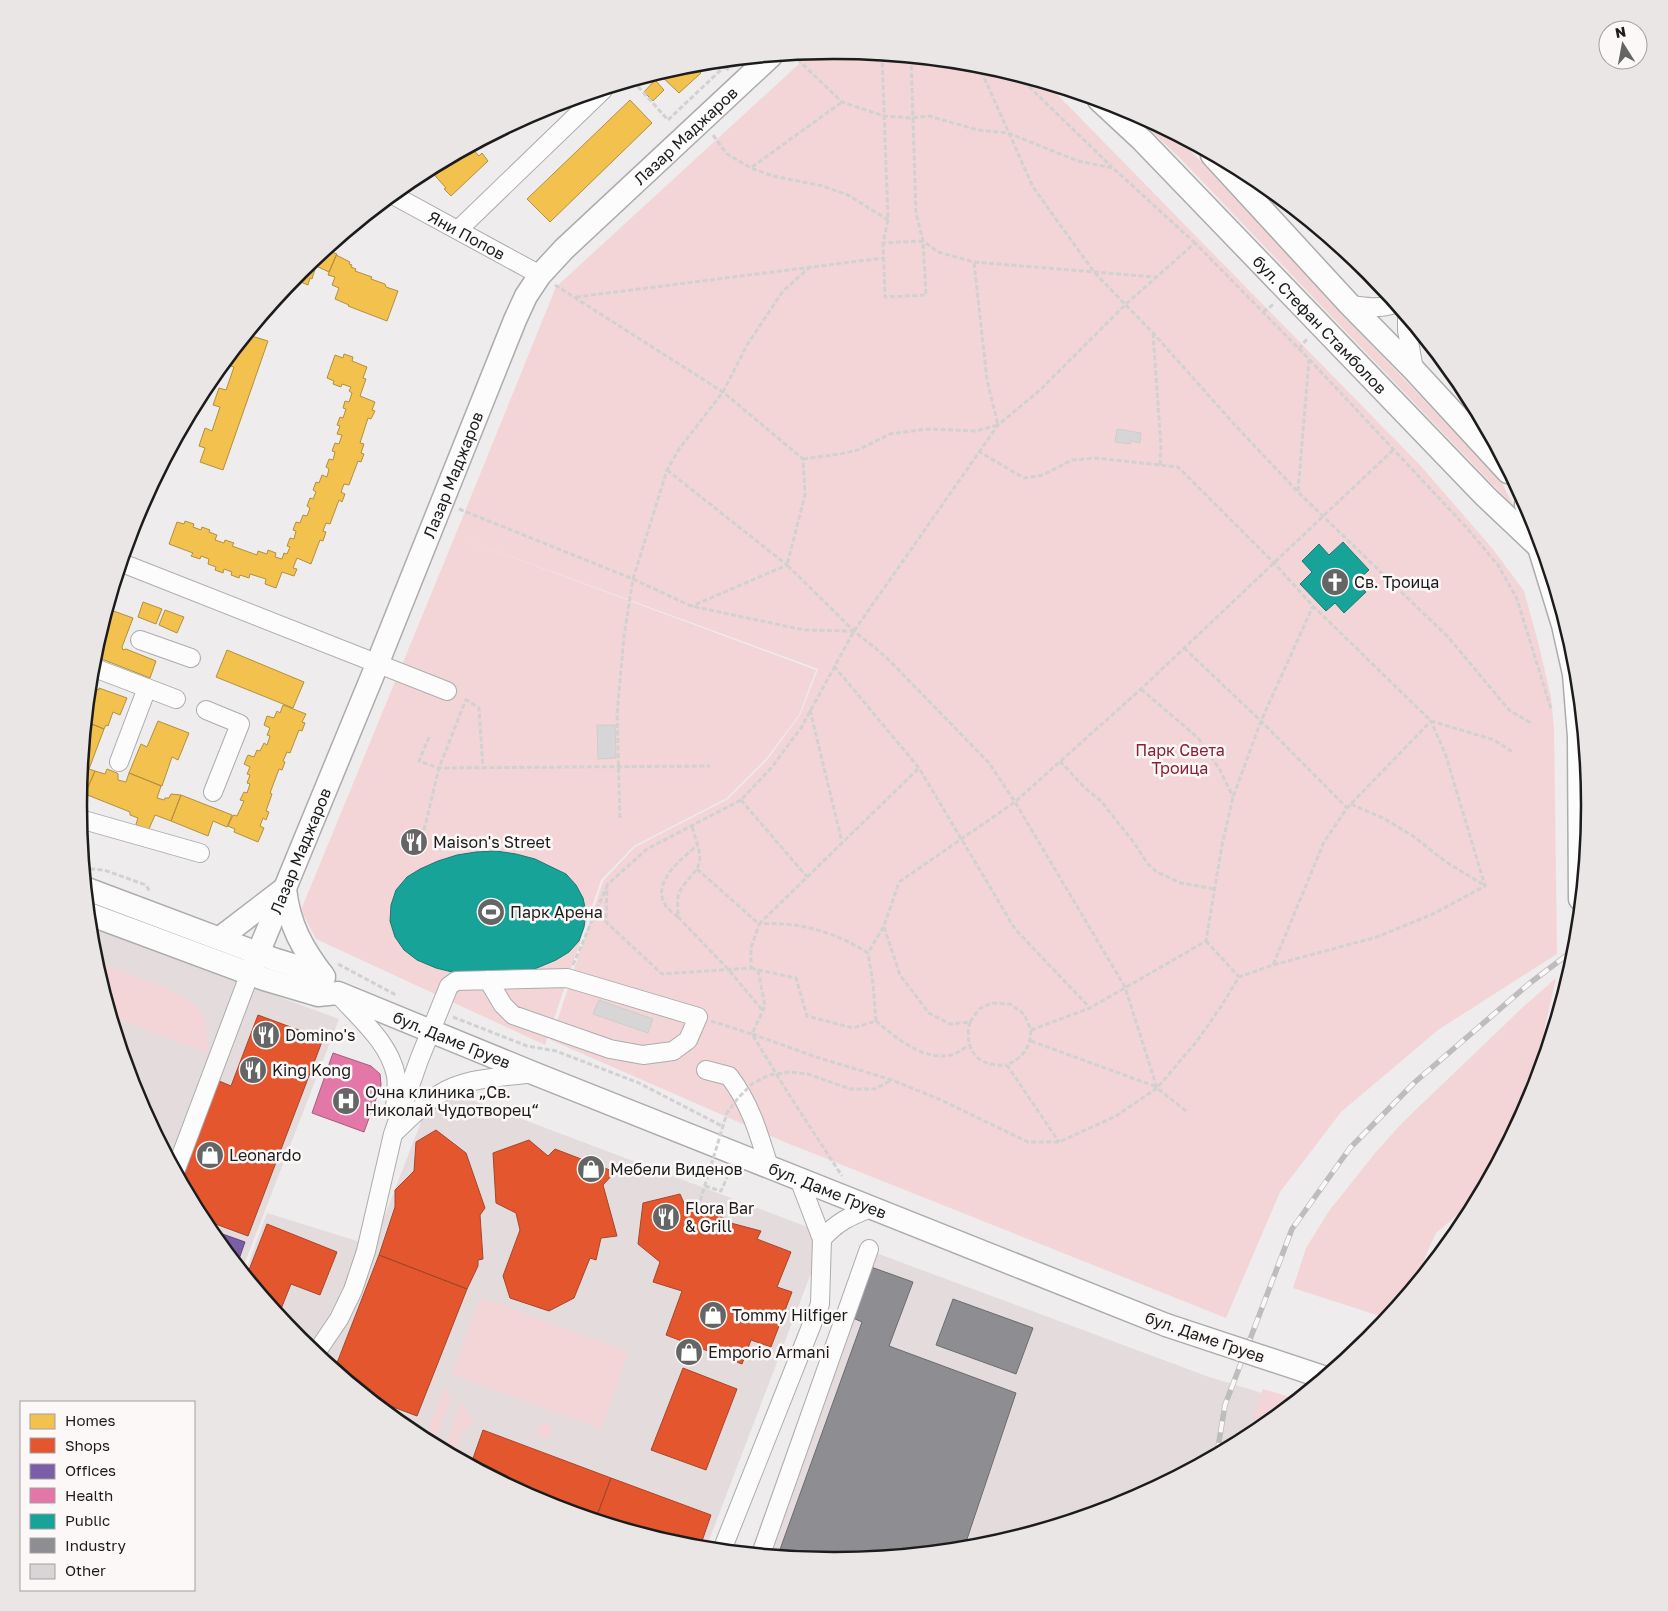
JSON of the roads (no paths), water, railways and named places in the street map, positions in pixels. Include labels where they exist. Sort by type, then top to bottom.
[{"type":"main road","name":"Лазар Маджаров","points":[[254,963],[378,664],[526,296],[540,275],[564,249],[764,62]]},
{"type":"main road","name":"бул. Стефан Стамболов","points":[[1112,113],[1142,140],[1478,488],[1531,538]]},
{"type":"main road","points":[[1227,171],[1495,458]]},
{"type":"main road","points":[[1579,852],[1580,785]]},
{"type":"main road","points":[[220,938],[285,888]]},
{"type":"main road","points":[[285,888],[287,906],[293,928],[310,959],[330,969]]},
{"type":"main road","name":"бул. Даме Груев","points":[[93,891],[220,938],[254,963],[318,995],[338,993],[434,1021],[533,1074],[1166,1325],[1317,1375]]},
{"type":"main road","name":"бул. Даме Груев","points":[[96,917],[173,944],[254,963],[330,969],[338,993]]},
{"type":"street","points":[[458,230],[594,98]]},
{"type":"street","name":"Яни Попов","points":[[400,199],[540,275]]},
{"type":"street","points":[[1350,305],[1375,307],[1388,305]]},
{"type":"street","points":[[1407,328],[1414,370]]},
{"type":"street","points":[[127,565],[447,691]]},
{"type":"street","points":[[140,640],[191,658]]},
{"type":"street","points":[[100,670],[176,699]]},
{"type":"street","points":[[119,762],[147,688]]},
{"type":"street","points":[[206,710],[240,724],[214,792]]},
{"type":"street","points":[[88,821],[200,853]]},
{"type":"street","points":[[178,1163],[254,963]]},
{"type":"street","points":[[320,1347],[340,1319],[364,1259],[393,1134],[434,1021],[449,986],[456,981],[488,980],[567,978],[698,1017],[688,1040],[673,1051],[643,1055],[610,1049],[513,1016],[503,1005],[488,980]]},
{"type":"street","points":[[338,993],[381,1043],[392,1063],[396,1077],[393,1134]]},
{"type":"street","points":[[706,1070],[729,1076],[741,1092],[753,1117],[769,1167]]},
{"type":"street","points":[[393,1134],[427,1103],[452,1087],[470,1082],[533,1074]]},
{"type":"street","points":[[724,1544],[820,1304],[822,1239],[799,1179]]},
{"type":"street","points":[[822,1239],[834,1225],[871,1208]]},
{"type":"street","points":[[763,1549],[868,1249]]},
{"type":"railway","points":[[1218,1445],[1225,1405],[1292,1229],[1350,1148],[1415,1082],[1530,983],[1565,957]]},
{"type":"place","name":"Св. Троица","points":[[1335,582]]},
{"type":"place","name":"Maison's Street","points":[[414,842]]},
{"type":"place","name":"Парк Арена","points":[[491,912]]},
{"type":"place","name":"Domino's","points":[[266,1035]]},
{"type":"place","name":"King Kong","points":[[253,1070]]},
{"type":"place","name":"Oчна клиника „Св. Николай Чудотворец“","points":[[346,1101]]},
{"type":"place","name":"Leonardo","points":[[210,1155]]},
{"type":"place","name":"Мебели Виденов","points":[[591,1169]]},
{"type":"place","name":"Flora Bar & Grill","points":[[666,1217]]},
{"type":"place","name":"Tommy Hilfiger","points":[[713,1315]]},
{"type":"place","name":"Emporio Armani","points":[[689,1352]]},
{"type":"park label","name":"Парк Света Троица","points":[[1180,759]]}]
